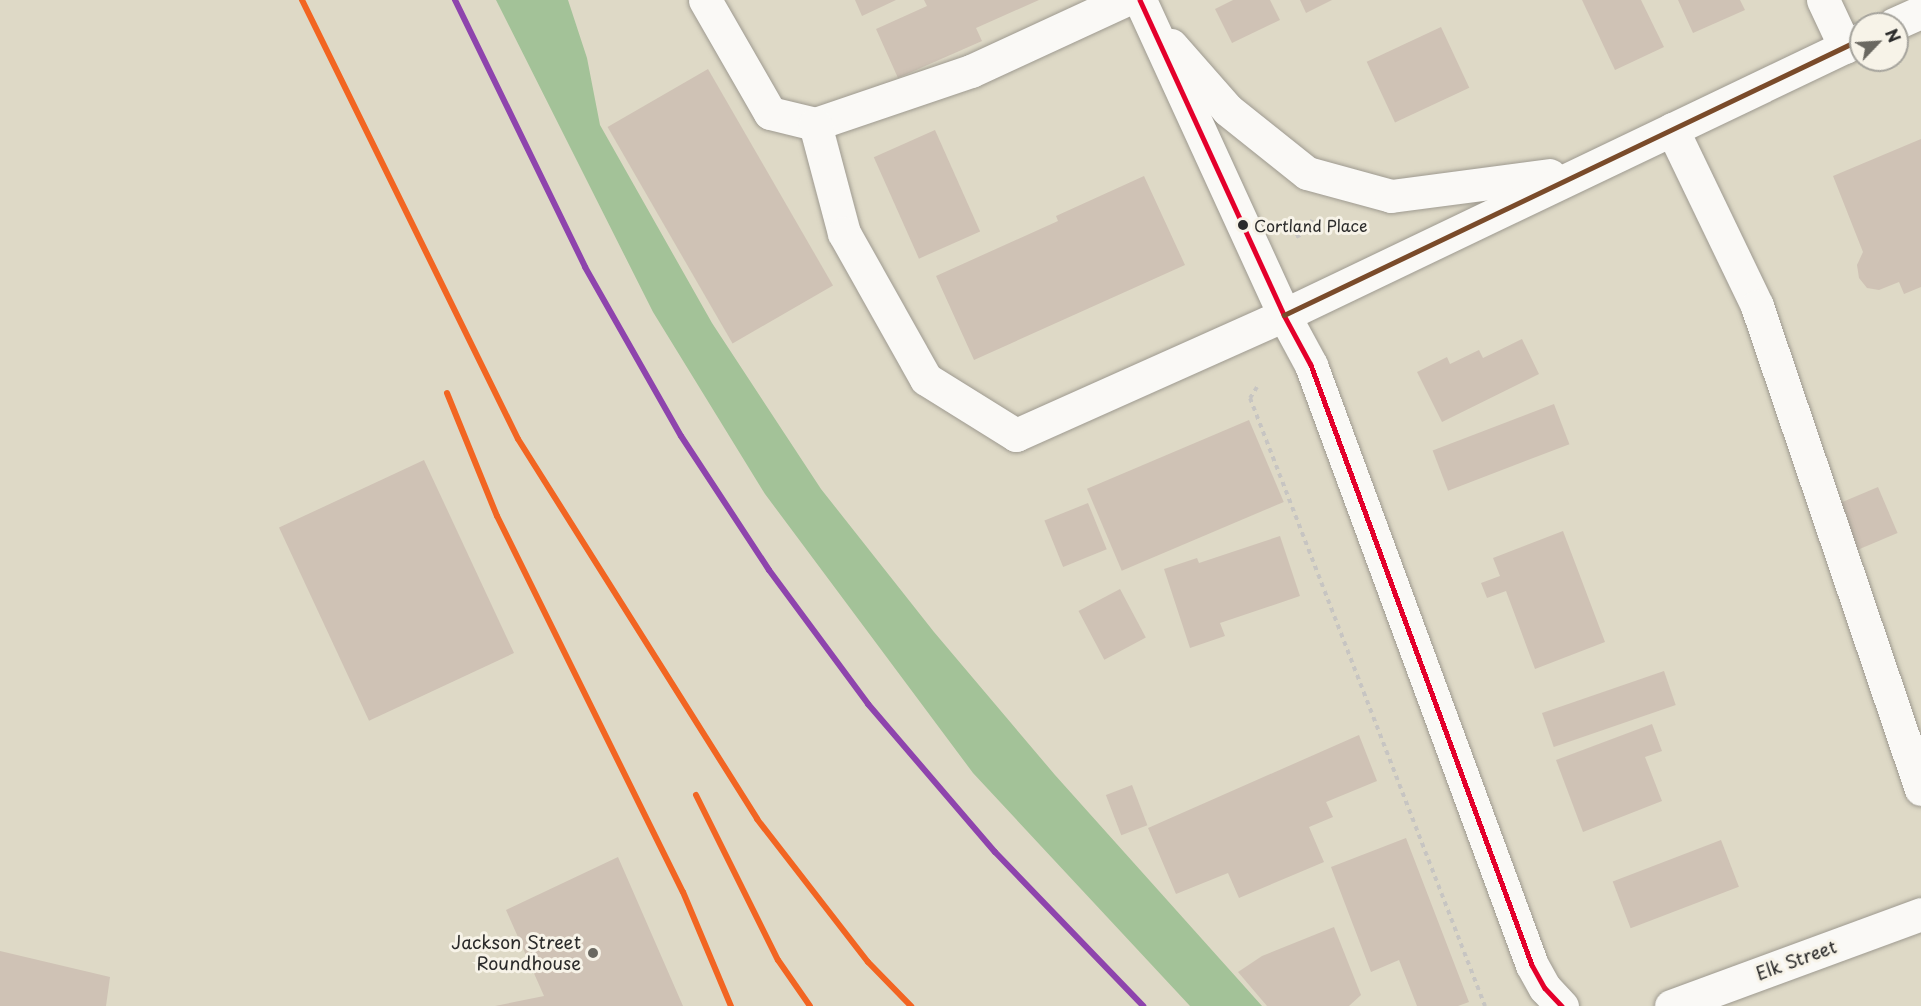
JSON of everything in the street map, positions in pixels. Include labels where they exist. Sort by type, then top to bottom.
[{"type":"street","points":[[705,0],[770,113],[815,124],[971,71],[1138,7]]},
{"type":"street","points":[[1823,0],[1849,37]]},
{"type":"street","points":[[1138,7],[1228,110],[1307,173],[1391,196],[1485,186],[1584,170]]},
{"type":"street","points":[[1138,7],[1284,315],[1311,365],[1532,965],[1545,988],[1562,1006]]},
{"type":"street","points":[[815,124],[844,233],[926,379],[1016,435],[1284,315],[1849,45]]},
{"type":"street","points":[[1672,129],[1756,306],[1921,789]]},
{"type":"street","name":"Elk Street","points":[[1671,1006],[1921,914]]},
{"type":"path","points":[[1292,238],[1308,231],[1313,215]]},
{"type":"path","points":[[1257,387],[1250,398],[1485,1006]]},
{"type":"green space","points":[[496,0],[568,0],[587,58],[600,125],[712,323],[821,489],[934,632],[1055,775],[1262,1006],[1190,1006],[973,773],[765,494],[653,312]]},
{"type":"building","points":[[855,0],[896,0],[862,16]]},
{"type":"building","points":[[924,0],[1039,0],[976,28],[982,41],[898,78],[876,29],[927,6]]},
{"type":"building","points":[[1233,0],[1270,0],[1280,20],[1232,43],[1215,9]]},
{"type":"building","points":[[1300,0],[1332,0],[1306,13]]},
{"type":"building","points":[[1582,0],[1641,0],[1664,47],[1615,70]]},
{"type":"building","points":[[1678,0],[1740,0],[1745,10],[1693,33]]},
{"type":"building","points":[[1441,27],[1469,88],[1395,122],[1367,62]]},
{"type":"building","points":[[708,69],[833,286],[733,344],[608,127]]},
{"type":"building","points":[[935,130],[980,231],[919,259],[874,157]]},
{"type":"building","points":[[1921,139],[1921,287],[1904,294],[1899,282],[1879,290],[1867,288],[1859,278],[1857,265],[1863,252],[1833,176]]},
{"type":"building","points":[[1144,176],[1185,265],[974,360],[936,276],[1058,221],[1056,216]]},
{"type":"building","points":[[1522,339],[1539,374],[1442,422],[1417,372],[1447,357],[1450,364],[1479,350],[1483,358]]},
{"type":"building","points":[[1554,404],[1569,444],[1448,491],[1433,451]]},
{"type":"building","points":[[1249,420],[1284,502],[1122,571],[1087,489]]},
{"type":"building","points":[[424,460],[514,653],[369,721],[279,528]]},
{"type":"building","points":[[1878,487],[1898,533],[1848,554],[1828,508]]},
{"type":"building","points":[[1088,503],[1107,549],[1063,567],[1044,521]]},
{"type":"building","points":[[1563,531],[1605,642],[1535,669],[1506,591],[1487,598],[1481,583],[1500,576],[1493,558]]},
{"type":"building","points":[[1280,536],[1300,596],[1220,623],[1225,636],[1190,648],[1164,569],[1197,558],[1199,563]]},
{"type":"building","points":[[1120,589],[1146,638],[1104,660],[1079,611]]},
{"type":"building","points":[[1664,671],[1676,705],[1554,747],[1542,713]]},
{"type":"building","points":[[1652,724],[1662,751],[1645,757],[1662,801],[1583,832],[1556,760]]},
{"type":"building","points":[[1359,735],[1377,781],[1326,802],[1333,817],[1309,827],[1324,862],[1239,898],[1228,873],[1176,894],[1148,828]]},
{"type":"building","points":[[1132,785],[1147,825],[1121,835],[1106,795]]},
{"type":"building","points":[[1406,838],[1469,1002],[1458,1006],[1417,1006],[1399,960],[1371,972],[1331,867]]},
{"type":"building","points":[[1721,840],[1739,887],[1631,928],[1613,882]]},
{"type":"building","name":"Jackson Street Roundhouse","points":[[618,857],[683,1006],[495,1006],[544,996],[506,910]]},
{"type":"building","points":[[1334,927],[1361,995],[1349,1006],[1267,1006],[1238,972],[1262,956]]},
{"type":"building","points":[[0,951],[110,977],[106,1006],[0,1006]]},
{"type":"transit line","points":[[302,0],[518,439],[757,819],[868,962],[911,1006]]},
{"type":"transit line","points":[[455,0],[585,267],[681,436],[769,570],[868,704],[995,852],[1143,1006]]},
{"type":"transit line","points":[[1140,0],[1284,315],[1311,365],[1532,965],[1545,988],[1562,1006]]},
{"type":"transit line","points":[[1284,315],[1849,45]]},
{"type":"transit line","points":[[447,393],[497,516],[683,892],[731,1006]]},
{"type":"transit line","points":[[696,795],[778,960],[810,1006]]},
{"type":"place","name":"Cortland Place","points":[[1243,225]]},
{"type":"place","name":"Jackson Street Roundhouse","points":[[593,953]]}]
